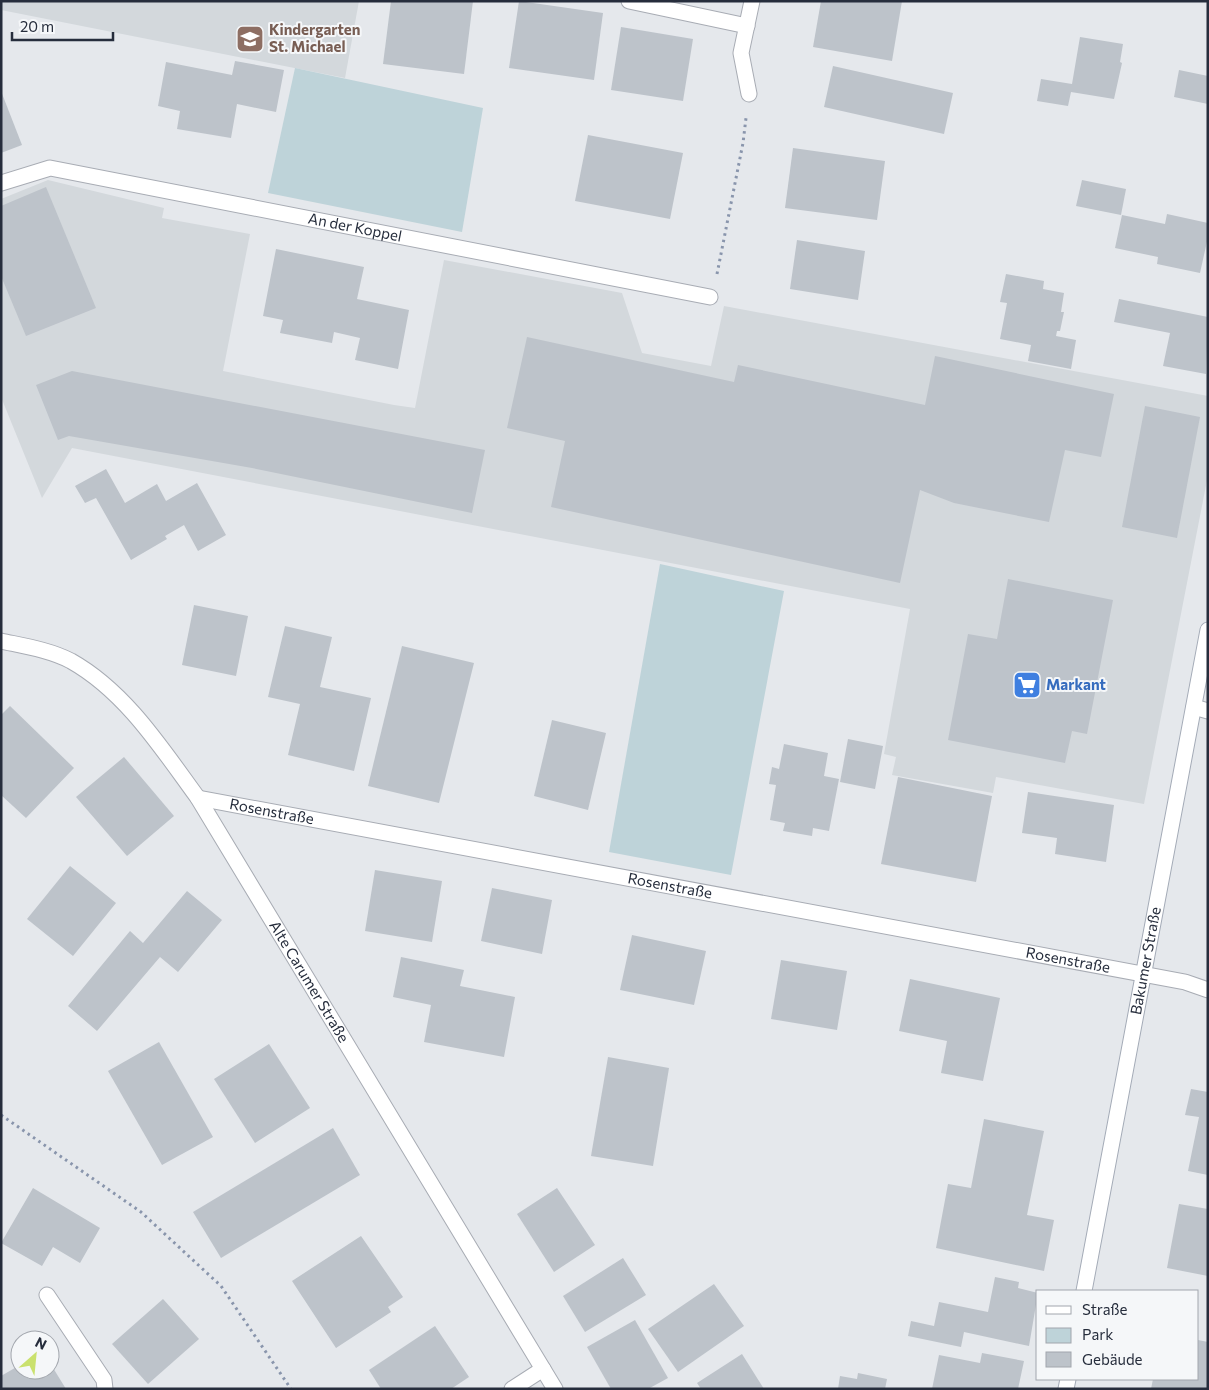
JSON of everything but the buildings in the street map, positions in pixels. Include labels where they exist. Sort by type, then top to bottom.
[{"type":"street","points":[[629,1],[747,26]]},
{"type":"street","points":[[749,94],[741,53],[752,1]]},
{"type":"street","name":"An der Koppel","points":[[1,183],[50,168],[710,297]]},
{"type":"street","name":"Bakumer Straße","points":[[1084,1290],[1143,974],[1201,709],[1208,630]]},
{"type":"street","name":"Alte Carumer Straße","points":[[1,641],[35,648],[71,661],[101,683],[131,710],[198,798],[555,1389]]},
{"type":"street","name":"Rosenstraße","points":[[198,798],[1143,974],[1185,982],[1208,990]]},
{"type":"street","points":[[47,1295],[104,1380],[104,1389]]},
{"type":"street","points":[[512,1389],[543,1369]]},
{"type":"path","points":[[710,297],[717,272],[743,143]]},
{"type":"path","points":[[1,1115],[141,1212],[222,1286],[291,1389]]},
{"type":"shaded area","name":"Kindergarten St. Michael","points":[[1,1],[359,1],[345,78],[1,10]]},
{"type":"shaded area","points":[[48,180],[164,208],[162,218],[250,234],[223,371],[394,405],[415,408],[444,260],[622,293],[642,353],[711,366],[724,306],[1208,396],[1208,475],[1144,804],[996,777],[993,793],[892,775],[896,757],[884,754],[910,609],[72,448],[42,498],[1,397],[1,199]]},
{"type":"green space","points":[[295,68],[483,108],[462,232],[268,193]]},
{"type":"green space","points":[[660,564],[784,591],[731,875],[609,852]]},
{"type":"place","name":"Kindergarten St. Michael","points":[[250,39]]},
{"type":"place","name":"Markant","points":[[1027,685]]}]
